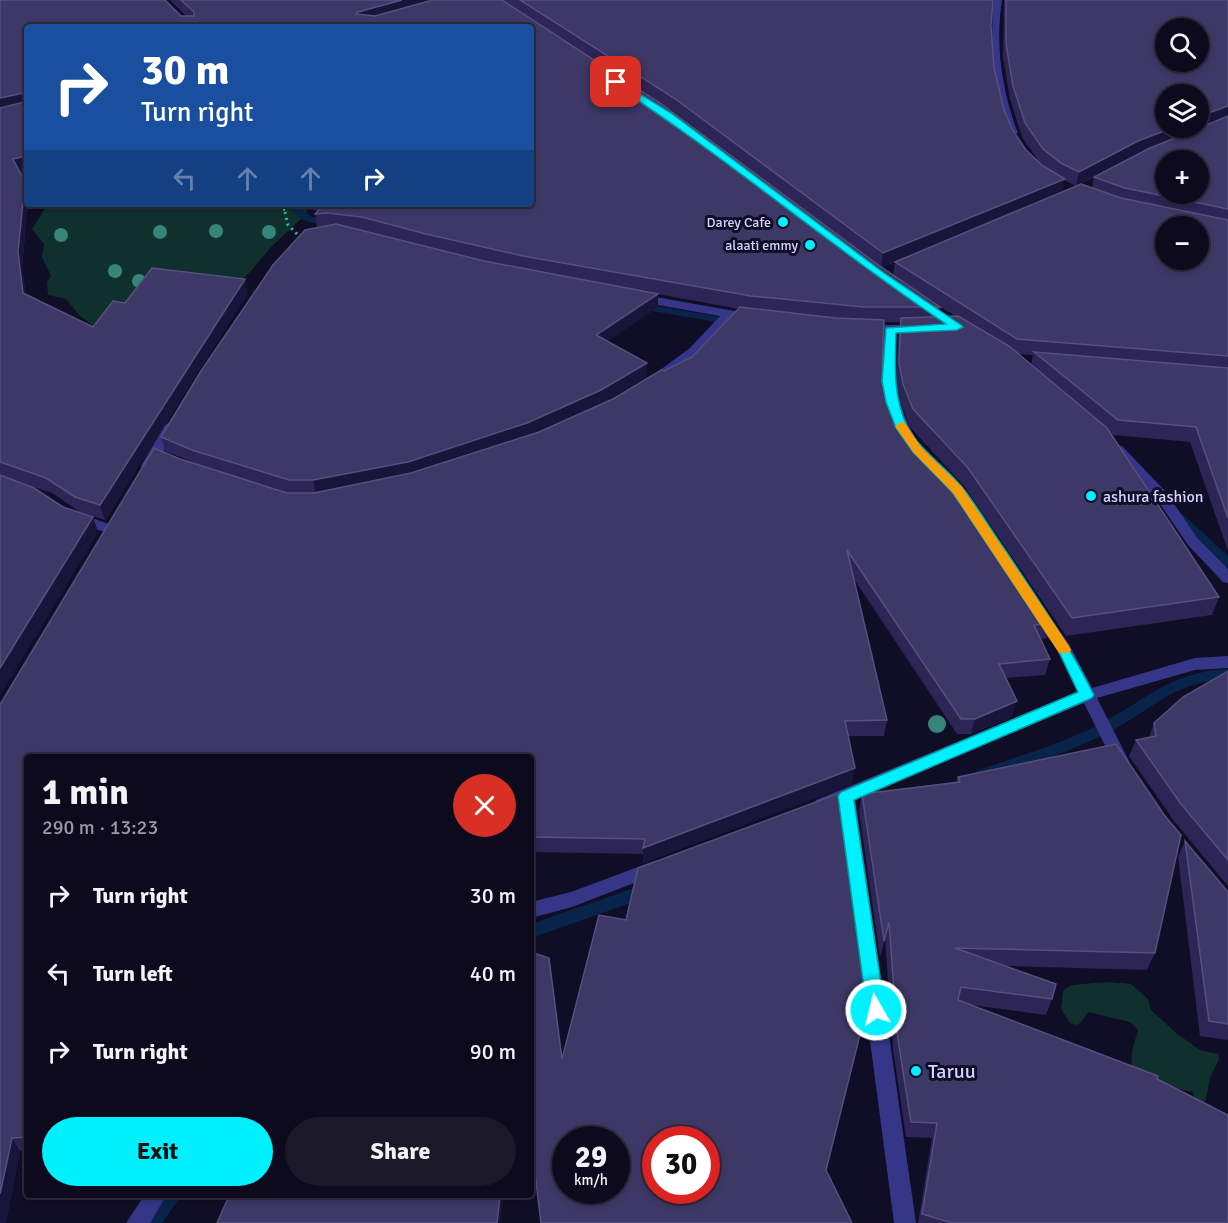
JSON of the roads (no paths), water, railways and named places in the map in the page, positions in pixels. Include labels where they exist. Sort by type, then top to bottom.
[{"type":"street","points":[[998,0],[998,68],[1008,121],[1016,139]]},
{"type":"street","points":[[621,295],[727,315],[762,319]]},
{"type":"street","points":[[645,386],[694,351],[727,315]]},
{"type":"street","points":[[845,327],[890,330],[936,328]]},
{"type":"street","points":[[890,330],[888,381],[892,402],[902,428],[917,449]]},
{"type":"street","points":[[138,482],[178,414]]},
{"type":"street","points":[[1109,442],[1161,495],[1193,542],[1228,578]]},
{"type":"street","points":[[155,454],[172,461]]},
{"type":"street","points":[[63,510],[74,517],[110,528]]},
{"type":"street","points":[[1031,599],[1064,648],[1103,729],[1133,779]]},
{"type":"street","points":[[803,812],[1087,695],[1195,664],[1228,662]]},
{"type":"street","points":[[846,796],[905,1223]]},
{"type":"street","points":[[534,909],[572,899],[672,860]]},
{"type":"street","points":[[137,1223],[155,1198]]},
{"type":"waterway","points":[[293,207],[307,218],[331,226]]},
{"type":"waterway","points":[[639,306],[733,322]]},
{"type":"waterway","points":[[1180,518],[1228,564]]},
{"type":"waterway","points":[[981,775],[1087,737],[1174,685],[1208,675],[1228,674]]},
{"type":"waterway","points":[[534,930],[648,890]]},
{"type":"waterway","points":[[150,1223],[170,1198]]},
{"type":"place","name":"Darey Cafe","points":[[783,222]]},
{"type":"place","name":"alaati emmy","points":[[810,245]]},
{"type":"place","name":"ashura fashion","points":[[1091,496]]},
{"type":"place","name":"Taruu","points":[[916,1071]]}]
